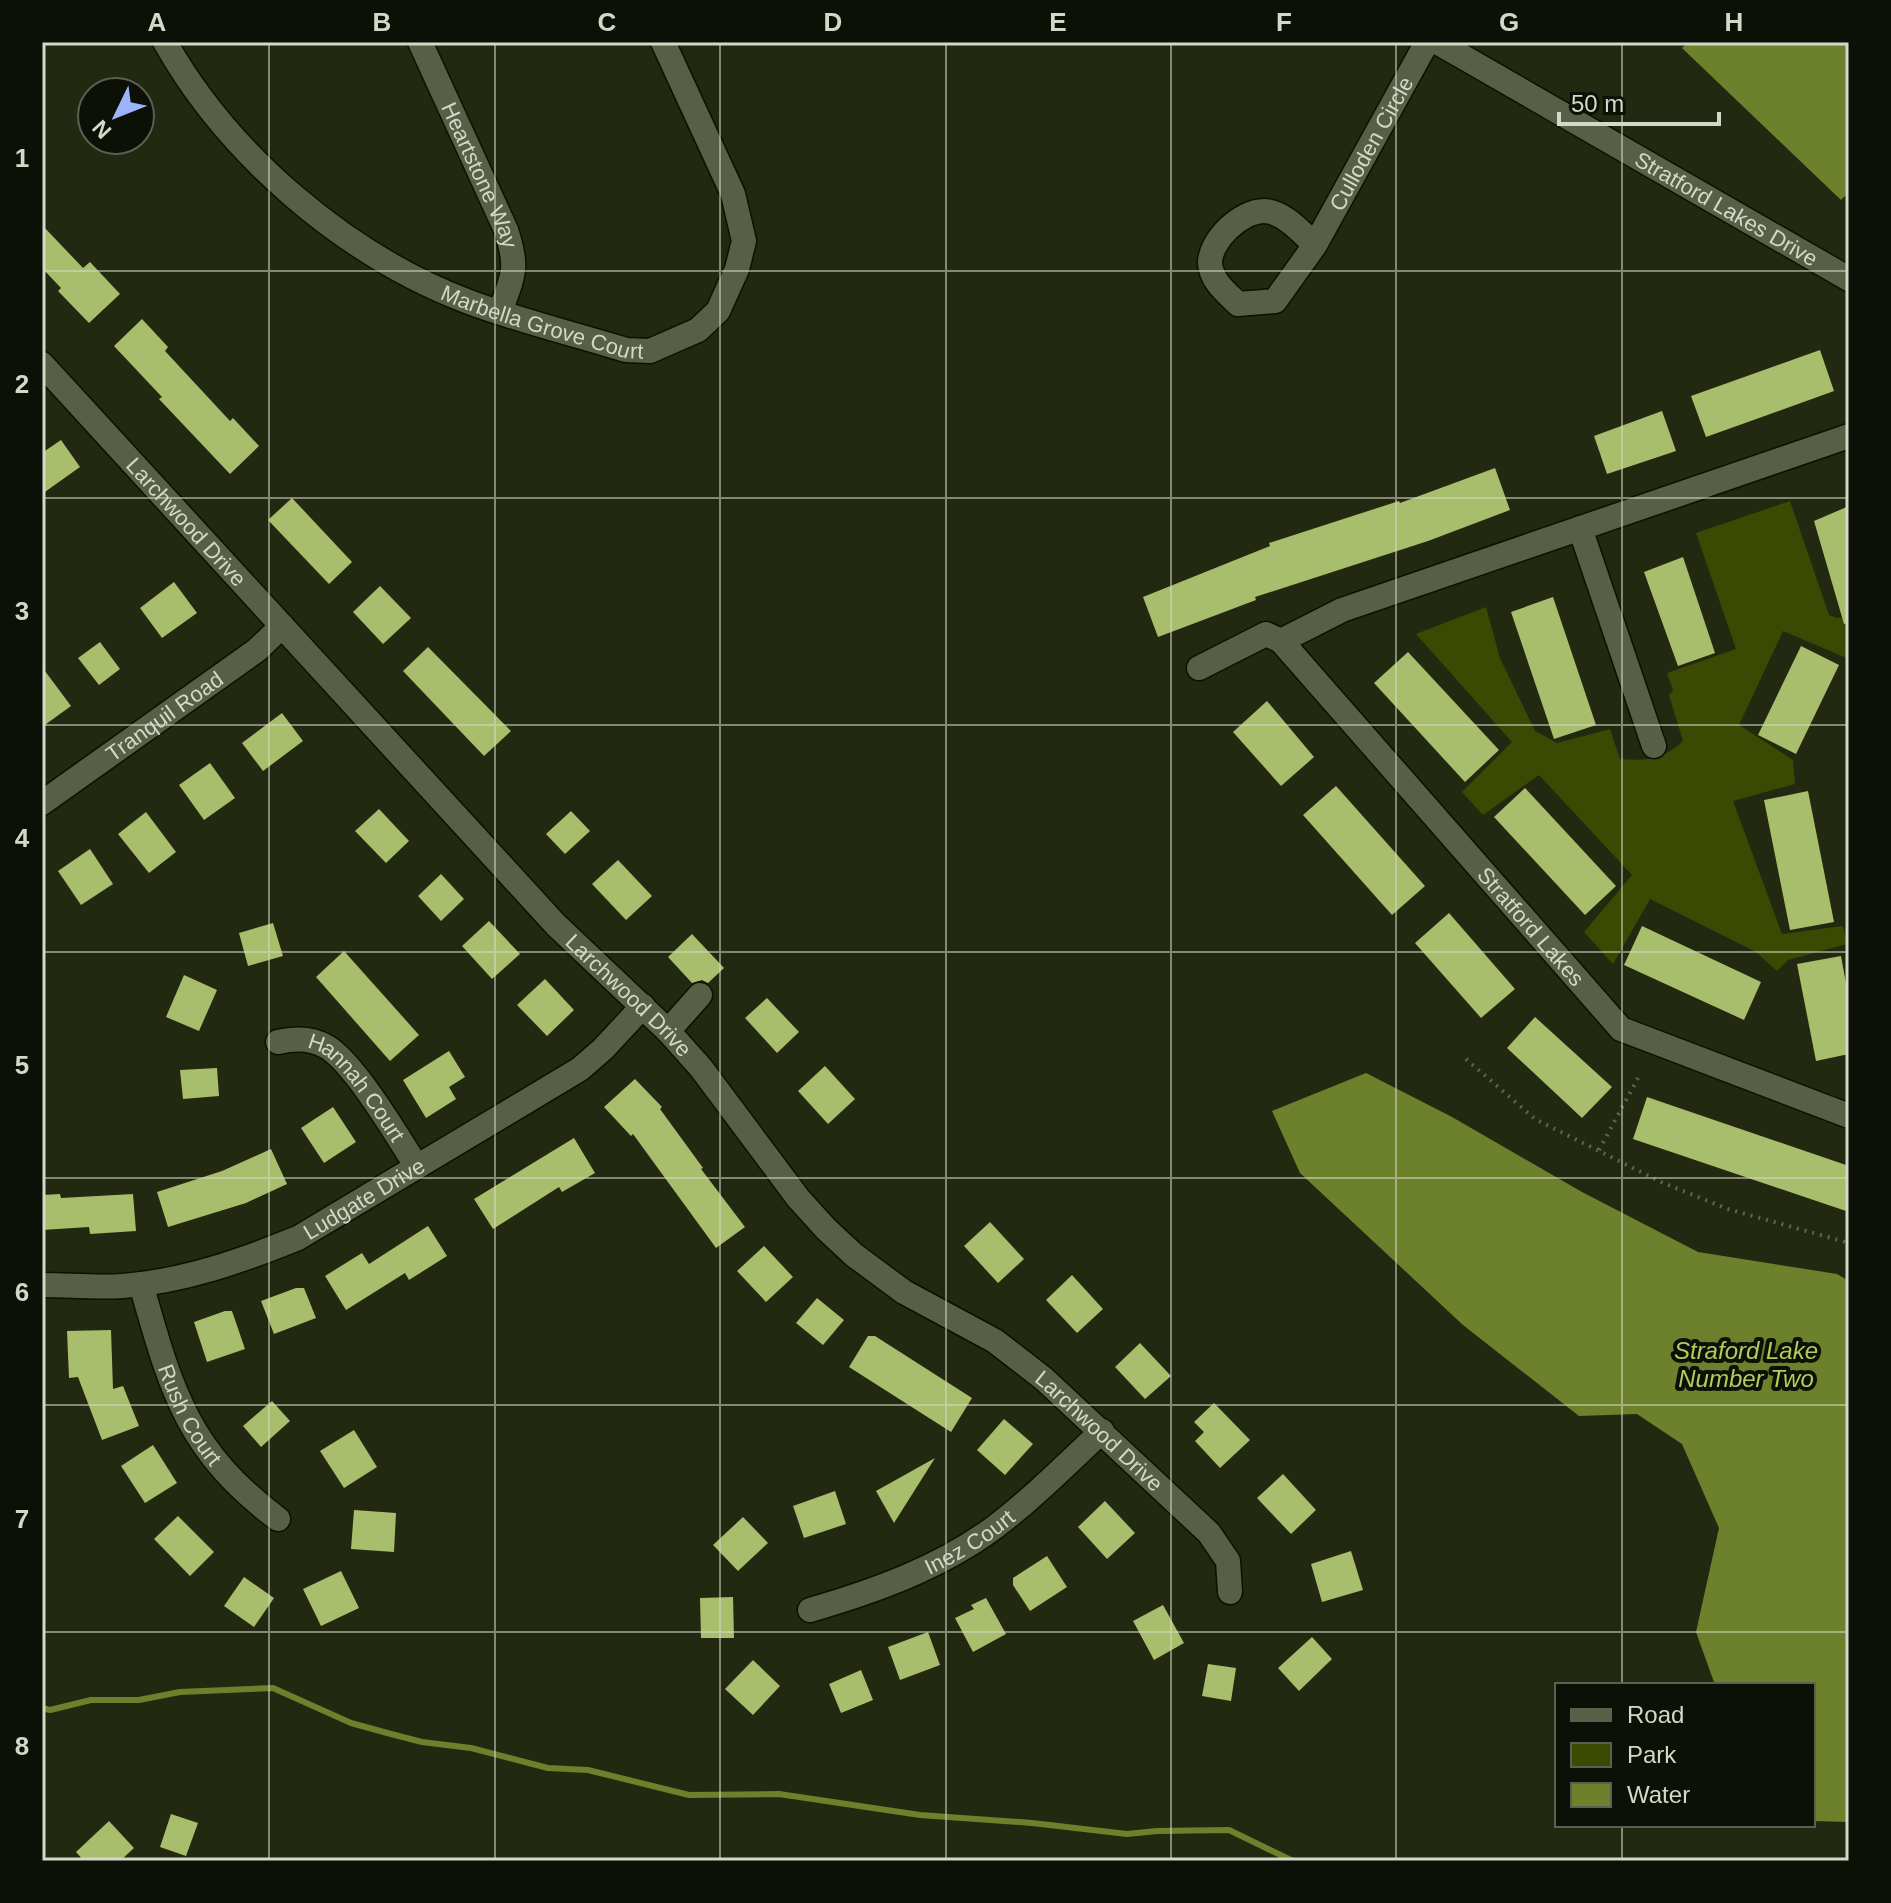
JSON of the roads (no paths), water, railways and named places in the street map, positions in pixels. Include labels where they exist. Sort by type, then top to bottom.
[{"type":"street","name":"Marbella Grove Court","points":[[165,42],[207,104],[243,147],[309,209],[384,262],[457,297],[500,312],[626,350],[650,351],[698,330],[718,311],[737,269],[744,241],[733,194],[663,42]]},
{"type":"street","name":"Heartstone Way","points":[[420,42],[515,255],[514,273],[500,312]]},
{"type":"street","name":"Culloden Circle","points":[[1315,245],[1427,42]]},
{"type":"street","name":"Stratford Lakes Drive","points":[[1437,42],[1849,279]]},
{"type":"street","name":"Larchwood Drive","points":[[43,367],[556,925],[668,1031],[708,1077],[798,1198],[854,1255],[904,1292],[995,1341],[1044,1379],[1102,1431],[1209,1533],[1228,1561],[1230,1592]]},
{"type":"street","points":[[1199,668],[1266,634],[1281,641],[1342,610],[1849,436]]},
{"type":"street","points":[[1580,528],[1654,746]]},
{"type":"street","name":"Tranquil Road","points":[[42,803],[257,650],[282,626]]},
{"type":"street","name":"Stratford Lakes","points":[[1281,641],[1621,1029],[1849,1116]]},
{"type":"street","points":[[668,1031],[700,995]]},
{"type":"street","name":"Ludgate Drive","points":[[42,1285],[141,1284],[197,1275],[298,1238],[580,1069],[643,1006]]},
{"type":"street","name":"Hannah Court","points":[[278,1042],[310,1040],[328,1048],[372,1098],[417,1167]]},
{"type":"street","name":"Rush Court","points":[[141,1284],[166,1372],[200,1441],[226,1474],[278,1519]]},
{"type":"street","name":"Inez Court","points":[[810,1610],[899,1581],[945,1558],[994,1527],[1102,1431]]},
{"type":"water","points":[[1688,42],[1849,42],[1849,192],[1841,200],[1682,48]]},
{"type":"water","name":"Straford Lake Number Two","points":[[1366,1073],[1698,1252],[1837,1274],[1849,1281],[1849,1822],[1815,1821],[1815,1683],[1714,1683],[1696,1632],[1719,1528],[1682,1444],[1637,1414],[1579,1416],[1463,1325],[1300,1173],[1272,1111]]},
{"type":"waterway","points":[[42,1708],[50,1710],[91,1700],[139,1700],[180,1692],[273,1688],[351,1723],[422,1742],[471,1748],[548,1768],[588,1770],[689,1795],[779,1794],[920,1815],[1127,1834],[1229,1830],[1293,1861]]}]
